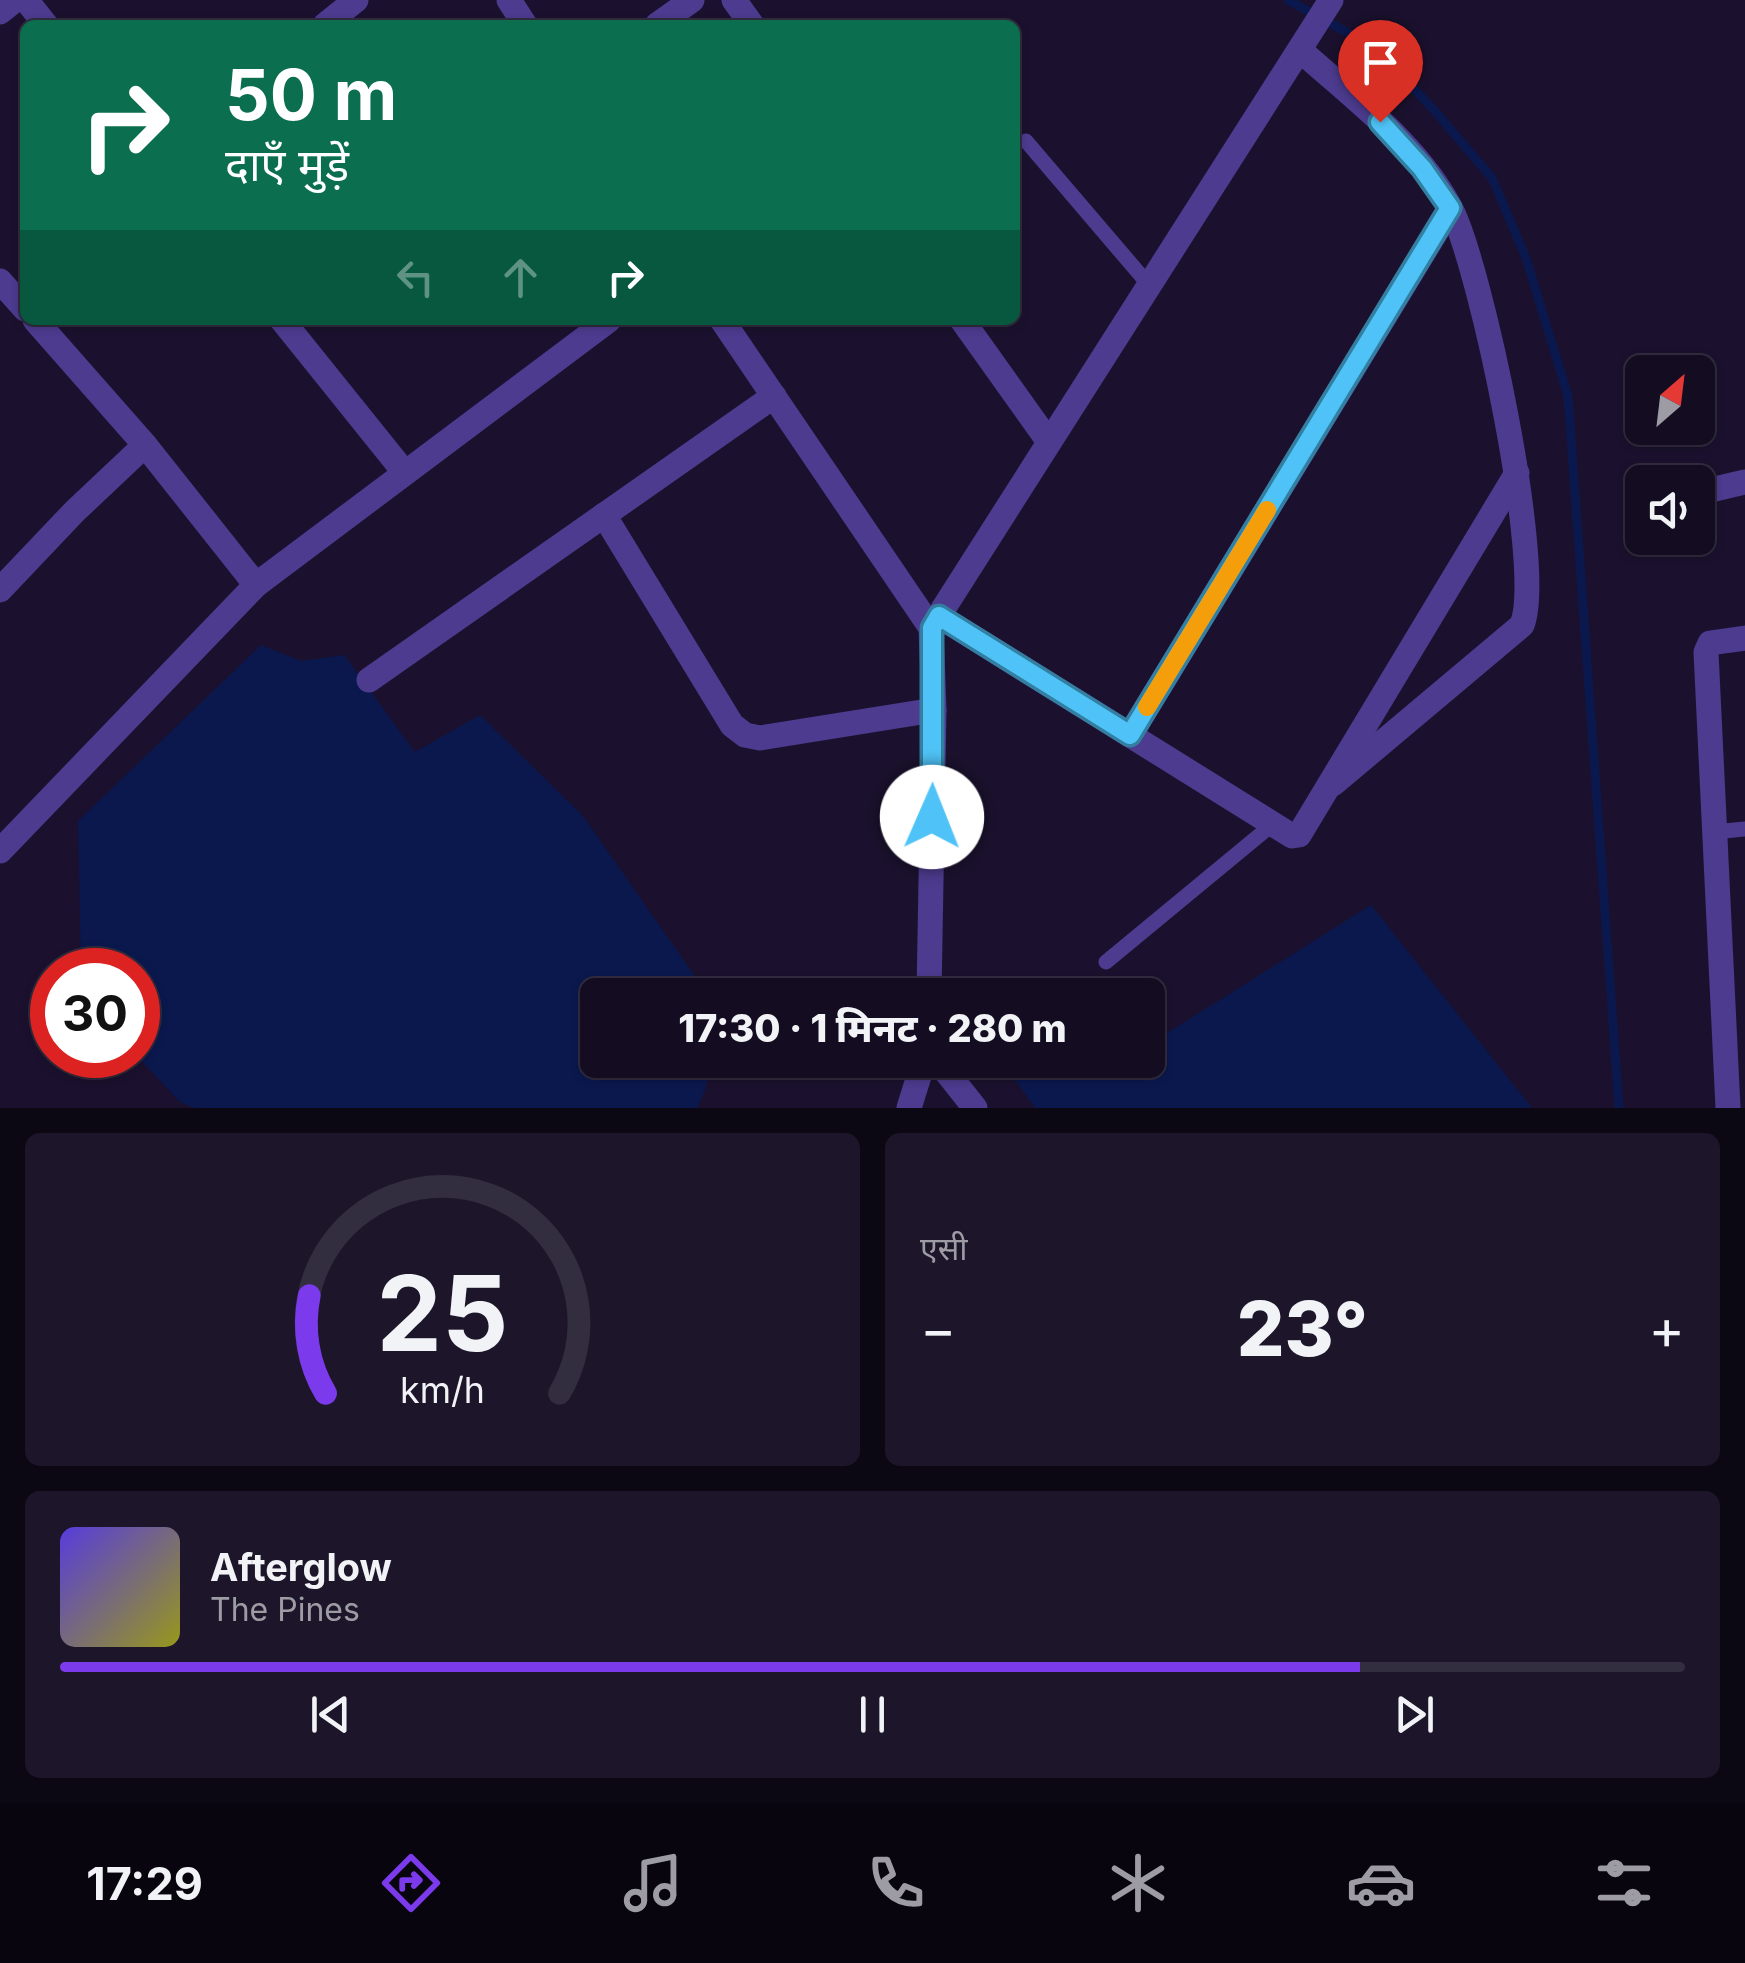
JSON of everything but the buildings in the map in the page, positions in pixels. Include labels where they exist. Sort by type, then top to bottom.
[{"type":"street","points":[[0,12],[16,0]]},
{"type":"street","points":[[26,0],[42,20]]},
{"type":"street","points":[[330,20],[356,0]]},
{"type":"street","points":[[664,20],[692,0]]},
{"type":"street","points":[[929,978],[935,622],[1330,1]]},
{"type":"street","points":[[1306,40],[1422,168],[1450,208],[1472,266],[1517,473],[1527,609],[1522,625],[1332,784]]},
{"type":"street","points":[[1130,735],[1450,208]]},
{"type":"street","points":[[38,325],[145,445],[256,584]]},
{"type":"street","points":[[287,325],[405,473]]},
{"type":"street","points":[[0,851],[256,584],[602,325]]},
{"type":"street","points":[[725,325],[935,622],[1130,735],[1292,836],[1299,835],[1332,784],[1517,473]]},
{"type":"street","points":[[966,325],[1049,442]]},
{"type":"street","points":[[369,680],[774,396]]},
{"type":"street","points":[[0,590],[75,510],[145,445]]},
{"type":"street","points":[[1715,489],[1745,482]]},
{"type":"street","points":[[604,516],[732,725],[746,735],[760,738],[934,710]]},
{"type":"street","points":[[1728,1108],[1736,1071],[1714,832],[1706,646],[1745,638]]},
{"type":"street","points":[[908,1108],[918,1078]]},
{"type":"street","points":[[951,1078],[975,1108]]},
{"type":"lane","points":[[1026,141],[1149,286]]},
{"type":"lane","points":[[1106,962],[1274,824]]},
{"type":"lane","points":[[1714,832],[1745,829]]},
{"type":"shaded area","points":[[261,645],[301,661],[344,655],[415,752],[480,715],[583,816],[696,978],[580,978],[580,1078],[708,1078],[697,1108],[195,1108],[180,1102],[158,1078],[160,948],[81,948],[78,821]]},
{"type":"shaded area","points":[[1371,905],[1532,1108],[1035,1108],[1014,1078],[1165,1078],[1165,1034]]},
{"type":"waterway","points":[[1288,0],[1374,47],[1492,178],[1526,258],[1568,396],[1619,1108]]},
{"type":"slow traffic","points":[[1147,707],[1267,510]]},
{"type":"route","points":[[932,817],[932,628],[939,616],[1130,735],[1450,208],[1422,168],[1380,122]]}]
